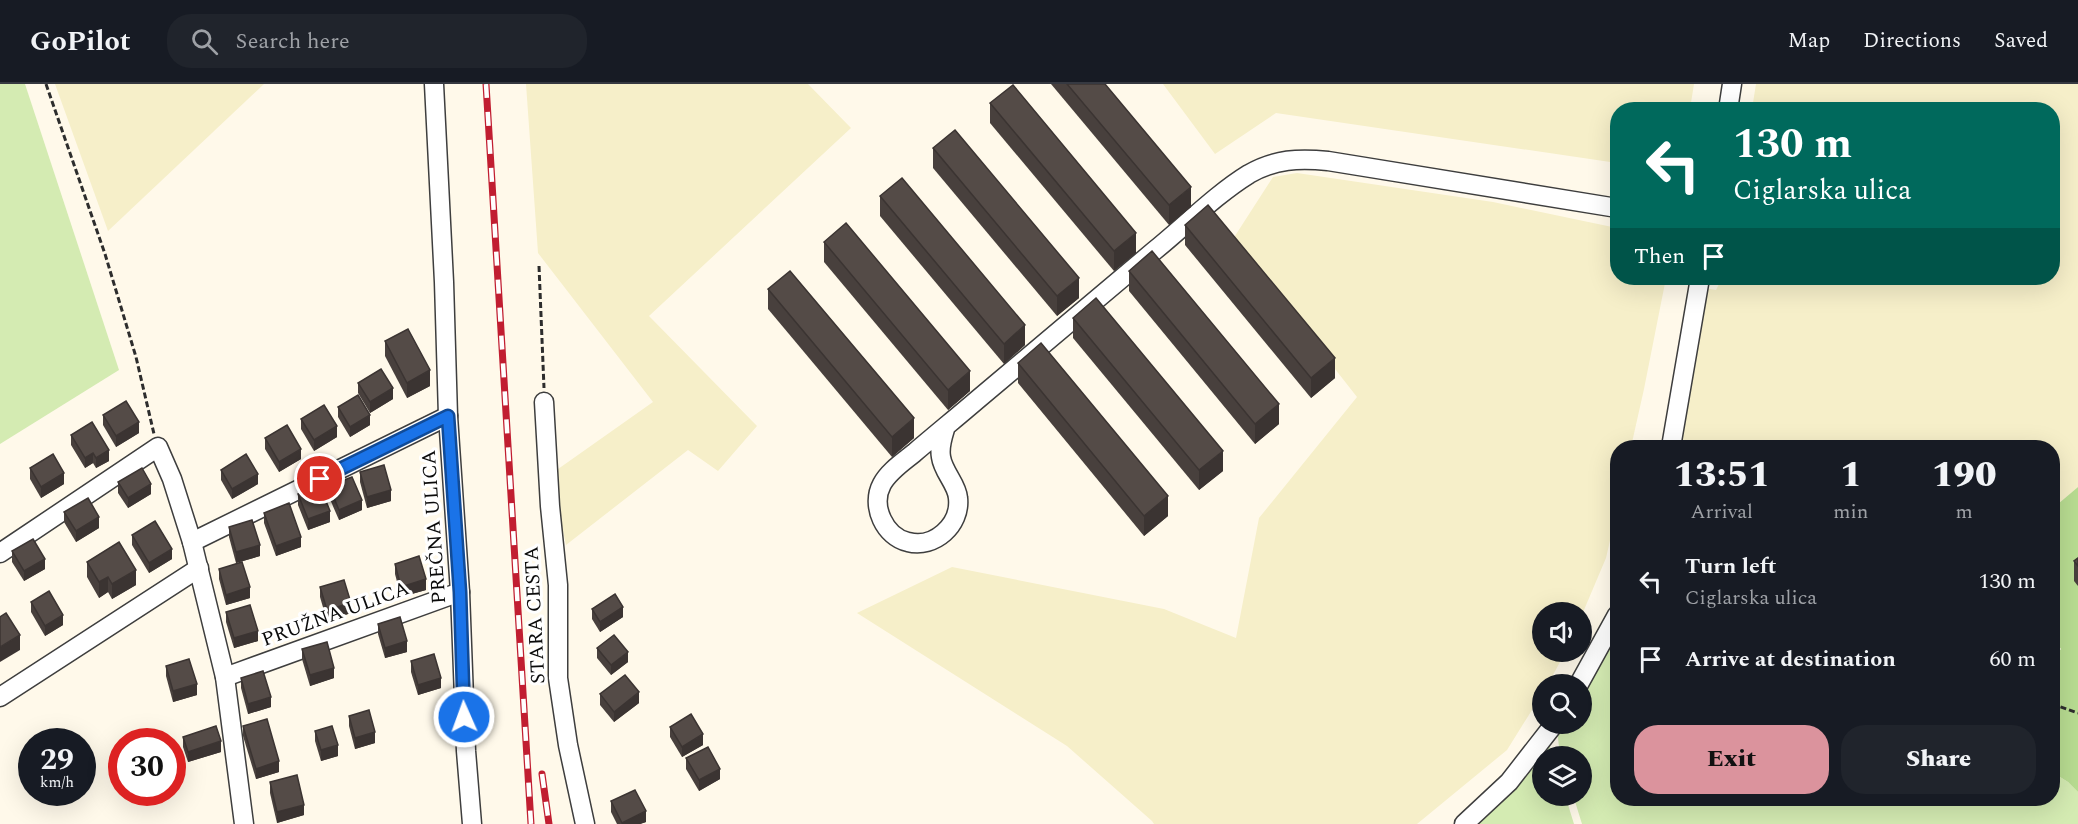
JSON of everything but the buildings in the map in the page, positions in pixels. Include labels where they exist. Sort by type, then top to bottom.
[{"type":"street","name":"PREČNA ULICA","points":[[434,84],[448,416],[472,824]]},
{"type":"street","points":[[1729,102],[1732,84]]},
{"type":"street","points":[[946,426],[941,443],[941,456],[958,498],[958,509],[950,526],[935,540],[926,543],[908,542],[890,533],[884,524],[878,504],[881,486],[889,474],[946,426],[1235,184],[1276,162],[1300,159],[1328,161],[1610,207]]},
{"type":"street","points":[[1672,440],[1699,285]]},
{"type":"street","name":"STARA CESTA","points":[[544,402],[550,506],[558,585],[558,678],[568,745],[585,824]]},
{"type":"street","points":[[192,542],[448,416]]},
{"type":"street","points":[[0,553],[158,447],[172,479],[192,542],[225,677],[244,824]]},
{"type":"street","points":[[0,697],[199,568]]},
{"type":"street","name":"PRUŽNA ULICA","points":[[225,677],[460,592]]},
{"type":"street","points":[[1585,674],[1610,628]]},
{"type":"street","points":[[1464,824],[1509,782],[1546,734]]},
{"type":"path","points":[[46,84],[105,254],[136,357],[158,447]]},
{"type":"path","points":[[539,266],[544,402]]},
{"type":"path","points":[[2060,707],[2078,713]]},
{"type":"shaded area","points":[[55,84],[264,84],[108,231]]},
{"type":"shaded area","points":[[526,84],[808,84],[851,128],[649,316],[757,426],[718,471],[688,450],[566,545],[551,474],[653,402],[538,253]]},
{"type":"shaded area","points":[[1163,84],[1694,84],[1691,102],[1610,102],[1610,162],[1276,113],[1215,154]]},
{"type":"shaded area","points":[[1756,84],[2078,84],[2078,487],[2060,502],[2060,440],[1677,440],[1704,288],[1716,290],[1718,285],[2060,285],[2060,102],[1753,102]]},
{"type":"shaded area","points":[[1297,173],[1493,202],[1610,227],[1610,285],[1665,285],[1633,440],[1610,440],[1610,541],[1606,558],[1587,602],[1532,602],[1532,662],[1560,662],[1553,674],[1532,674],[1532,710],[1507,750],[1417,824],[1154,824],[1067,746],[857,613],[952,567],[1164,609],[1236,638],[1259,518],[1357,397],[1233,239],[1273,177]]},
{"type":"green space","points":[[0,84],[25,84],[119,370],[0,444]]},
{"type":"green space","points":[[2078,487],[2078,792],[2060,777],[2060,502]]},
{"type":"green space","points":[[1610,637],[1610,806],[2060,806],[2060,777],[2078,792],[2078,824],[1582,824],[1576,806],[1592,806],[1592,746],[1559,746],[1558,734],[1592,734],[1592,674],[1589,674]]},
{"type":"green space","points":[[1532,758],[1532,806],[1568,806],[1574,824],[1471,824]]},
{"type":"railway","points":[[486,84],[531,824]]},
{"type":"railway","points":[[542,774],[549,824]]},
{"type":"route","points":[[320,479],[448,416],[460,592],[464,717]]}]
